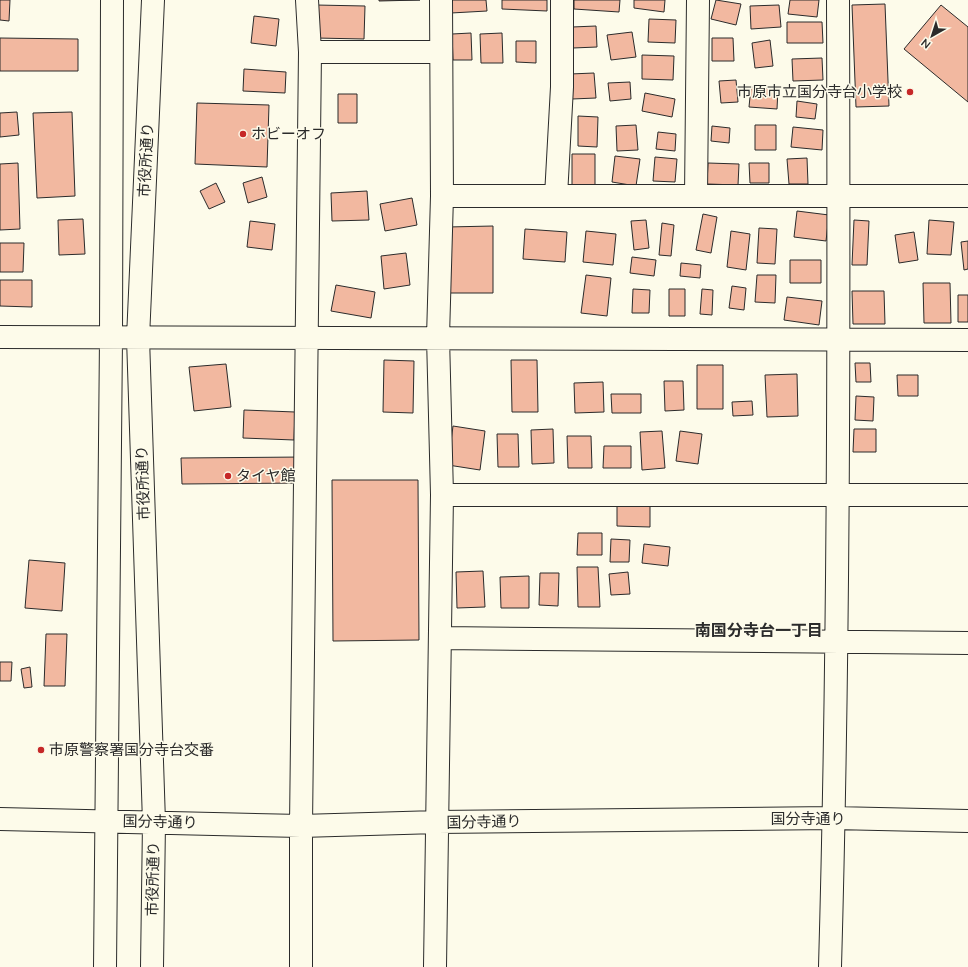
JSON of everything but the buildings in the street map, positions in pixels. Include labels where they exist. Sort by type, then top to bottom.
[{"type":"street","name":"市役所通り","points":[[105,967],[111,338],[112,0]]},
{"type":"street","name":"市役所通り","points":[[152,967],[154,822],[138,338],[153,0]]},
{"type":"street","points":[[301,967],[301,826],[308,338],[310,52],[307,0]]},
{"type":"street","points":[[435,967],[442,495],[438,337],[442,196],[441,0]]},
{"type":"street","points":[[556,196],[562,87],[562,0]]},
{"type":"street","points":[[696,196],[698,0]]},
{"type":"street","points":[[830,967],[834,818],[836,642],[838,0]]},
{"type":"street","points":[[310,52],[441,52]]},
{"type":"street","points":[[442,196],[968,196]]},
{"type":"street","points":[[0,337],[438,337],[968,340]]},
{"type":"street","points":[[442,495],[968,495]]},
{"type":"street","points":[[441,638],[968,643]]},
{"type":"street","name":"国分寺通り","points":[[0,819],[301,826],[436,822],[834,818],[968,820]]},
{"type":"place","name":"市原市立国分寺台小学校","points":[[910,92]]},
{"type":"place","name":"ホビーオフ","points":[[243,134]]},
{"type":"place","name":"タイヤ館","points":[[228,476]]},
{"type":"place","name":"市原警察署国分寺台交番","points":[[41,750]]},
{"type":"district","name":"南国分寺台一丁目","points":[[759,630]]}]
